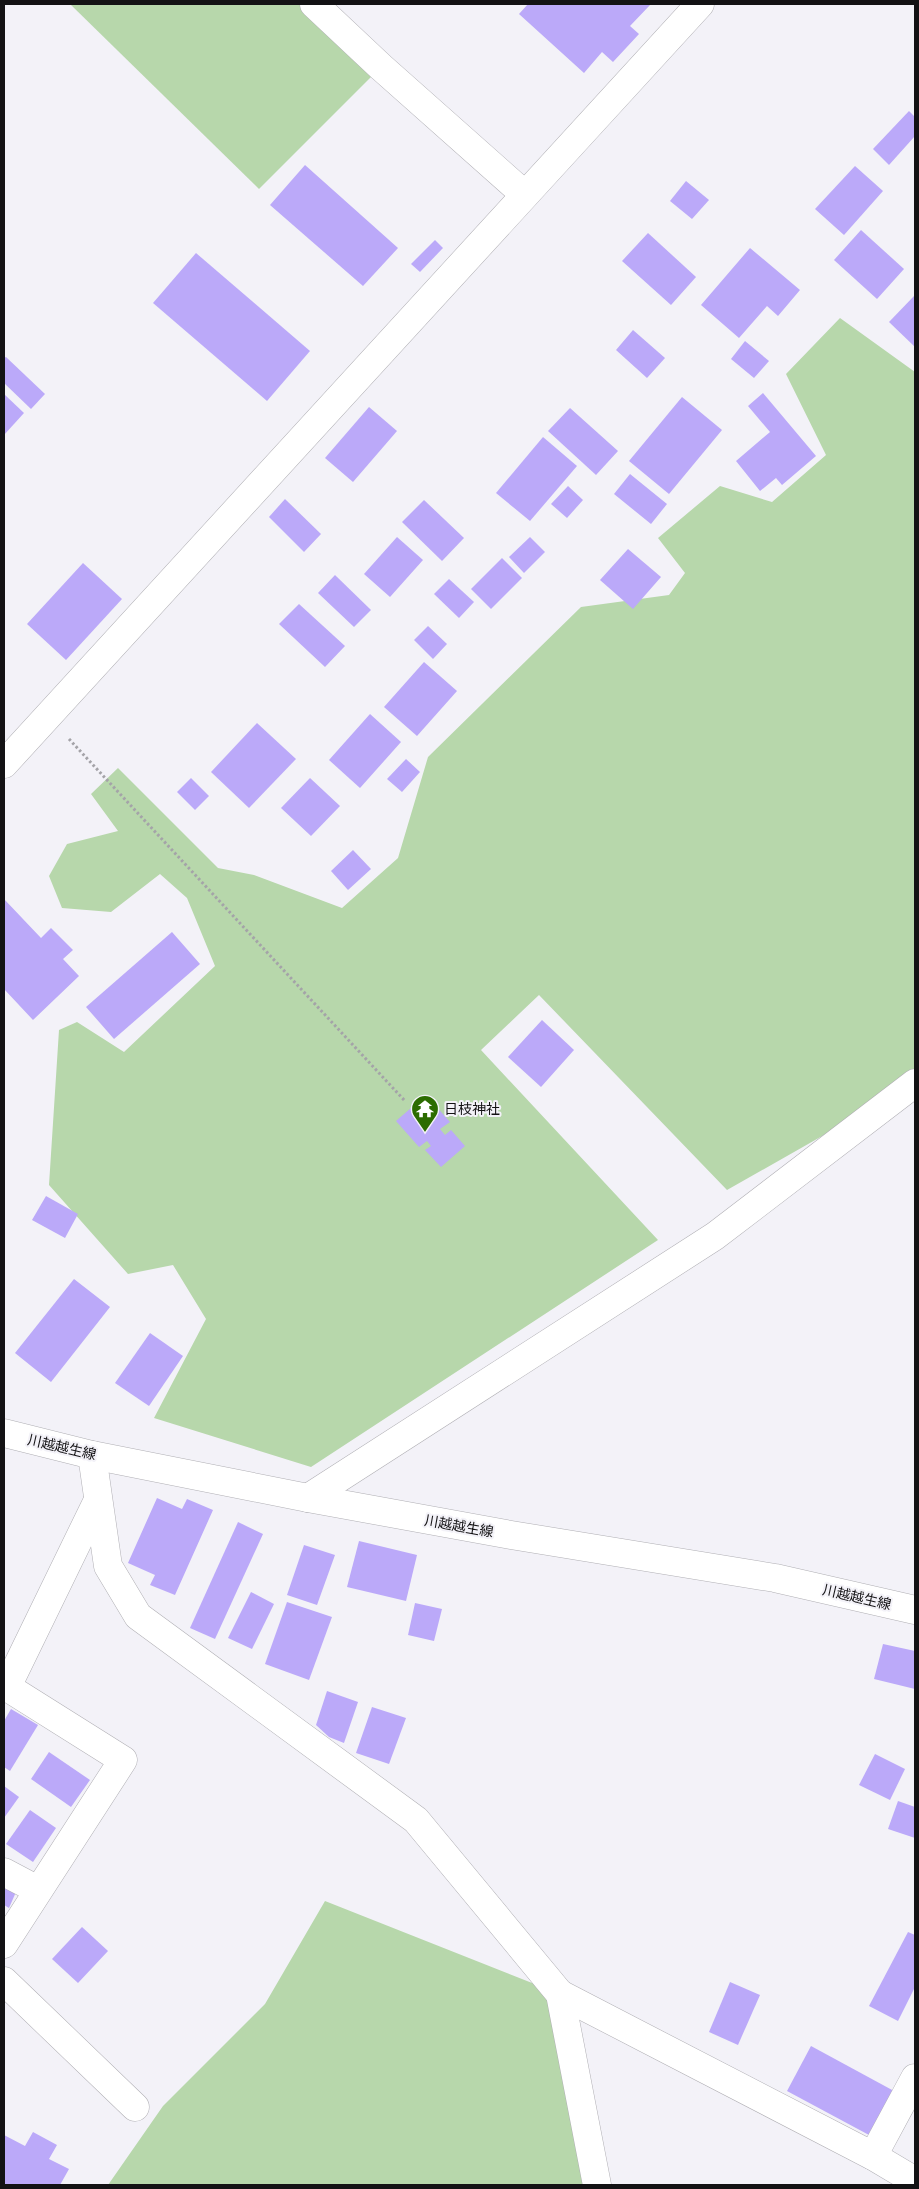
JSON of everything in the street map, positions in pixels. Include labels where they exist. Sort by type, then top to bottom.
[{"type":"street","points":[[314,4],[381,67],[524,194]]},
{"type":"street","points":[[4,764],[700,4]]},
{"type":"street","points":[[308,1498],[715,1236],[915,1083]]},
{"type":"street","name":"川越越生線","points":[[4,1433],[92,1455],[308,1498],[510,1536],[775,1578],[915,1610]]},
{"type":"street","points":[[92,1455],[108,1566],[138,1616],[416,1820],[560,1994],[873,2156],[915,2180]]},
{"type":"street","points":[[4,1944],[123,1760],[7,1687],[98,1502]]},
{"type":"street","points":[[4,1872],[38,1890]]},
{"type":"street","points":[[4,1981],[135,2107]]},
{"type":"street","points":[[560,1994],[597,2185]]},
{"type":"street","points":[[873,2156],[915,2078]]},
{"type":"path","points":[[48,716],[406,1101]]},
{"type":"green space","points":[[70,4],[314,4],[381,67],[259,189]]},
{"type":"green space","points":[[840,318],[915,372],[915,1068],[838,1127],[727,1190],[539,995],[481,1050],[658,1240],[311,1467],[154,1418],[206,1319],[173,1265],[128,1274],[49,1185],[59,1030],[77,1022],[124,1052],[215,966],[187,898],[160,874],[111,912],[62,908],[49,876],[67,844],[118,831],[91,794],[118,768],[218,868],[254,875],[342,908],[398,858],[428,757],[581,607],[669,595],[685,573],[658,538],[720,486],[772,502],[826,455],[786,374]]},
{"type":"green space","points":[[325,1901],[560,1994],[597,2185],[108,2185],[163,2106],[265,2004]]},
{"type":"building","points":[[528,4],[651,4],[630,26],[639,34],[613,62],[602,52],[584,73],[519,14]]},
{"type":"building","points":[[909,111],[915,117],[915,136],[889,165],[873,149]]},
{"type":"building","points":[[305,165],[398,248],[363,286],[270,205]]},
{"type":"building","points":[[855,166],[883,191],[844,235],[815,209]]},
{"type":"building","points":[[686,181],[709,200],[692,219],[670,201]]},
{"type":"building","points":[[861,230],[904,269],[877,299],[834,260]]},
{"type":"building","points":[[648,233],[696,277],[671,305],[622,261]]},
{"type":"building","points":[[435,240],[443,248],[420,272],[411,264]]},
{"type":"building","points":[[750,248],[800,290],[778,316],[767,306],[739,338],[701,305]]},
{"type":"building","points":[[196,253],[310,351],[267,401],[153,303]]},
{"type":"building","points":[[915,295],[915,347],[889,322]]},
{"type":"building","points":[[633,330],[665,358],[647,378],[616,350]]},
{"type":"building","points":[[745,341],[769,361],[754,378],[731,359]]},
{"type":"building","points":[[6,357],[45,394],[31,409],[4,383],[4,358]]},
{"type":"building","points":[[763,393],[816,456],[782,485],[776,478],[760,491],[736,461],[770,432],[748,406]]},
{"type":"building","points":[[4,394],[24,413],[4,435]]},
{"type":"building","points":[[682,397],[722,430],[669,494],[629,461]]},
{"type":"building","points":[[369,407],[397,431],[353,482],[325,458]]},
{"type":"building","points":[[570,408],[618,451],[596,475],[548,431]]},
{"type":"building","points":[[543,437],[577,466],[530,521],[496,493]]},
{"type":"building","points":[[630,474],[667,504],[651,524],[614,494]]},
{"type":"building","points":[[568,486],[583,500],[567,518],[551,504]]},
{"type":"building","points":[[285,499],[321,534],[304,552],[269,517]]},
{"type":"building","points":[[424,500],[464,538],[442,561],[402,522]]},
{"type":"building","points":[[397,537],[423,560],[390,597],[364,574]]},
{"type":"building","points":[[530,537],[545,552],[524,573],[509,557]]},
{"type":"building","points":[[628,549],[661,577],[633,609],[600,580]]},
{"type":"building","points":[[502,558],[522,578],[491,609],[471,589]]},
{"type":"building","points":[[83,563],[122,599],[66,660],[27,624]]},
{"type":"building","points":[[335,575],[371,610],[354,627],[318,593]]},
{"type":"building","points":[[449,579],[474,602],[459,618],[434,594]]},
{"type":"building","points":[[299,604],[345,646],[325,667],[279,624]]},
{"type":"building","points":[[428,626],[447,644],[433,659],[414,640]]},
{"type":"building","points":[[424,662],[457,691],[417,736],[384,707]]},
{"type":"building","points":[[370,714],[401,742],[360,788],[329,760]]},
{"type":"building","points":[[257,723],[296,759],[249,808],[211,772]]},
{"type":"building","points":[[406,759],[420,772],[402,792],[387,779]]},
{"type":"building","points":[[191,778],[209,796],[195,810],[177,792]]},
{"type":"building","points":[[310,778],[340,806],[311,836],[281,808]]},
{"type":"building","points":[[353,850],[371,869],[348,890],[331,871]]},
{"type":"building","points":[[4,899],[41,938],[51,928],[73,950],[63,959],[79,976],[33,1020],[4,989]]},
{"type":"building","points":[[172,932],[200,964],[114,1039],[86,1007]]},
{"type":"building","points":[[542,1020],[574,1050],[541,1087],[508,1057]]},
{"type":"building","name":"日枝神社","points":[[426,1095],[450,1122],[440,1129],[445,1135],[451,1130],[465,1146],[441,1167],[425,1150],[431,1146],[427,1141],[419,1147],[396,1121]]},
{"type":"building","points":[[46,1196],[78,1214],[65,1238],[32,1220]]},
{"type":"building","points":[[74,1279],[110,1307],[51,1382],[15,1353]]},
{"type":"building","points":[[150,1333],[183,1356],[149,1406],[115,1383]]},
{"type":"building","points":[[157,1498],[182,1509],[187,1499],[213,1510],[175,1595],[150,1585],[155,1575],[128,1563]]},
{"type":"building","points":[[238,1522],[263,1534],[215,1639],[190,1628]]},
{"type":"building","points":[[359,1541],[417,1555],[406,1601],[347,1587]]},
{"type":"building","points":[[304,1545],[335,1555],[317,1605],[287,1595]]},
{"type":"building","points":[[251,1592],[274,1604],[252,1649],[228,1638]]},
{"type":"building","points":[[287,1602],[332,1617],[309,1680],[265,1664]]},
{"type":"building","points":[[415,1603],[442,1609],[434,1641],[408,1635]]},
{"type":"building","points":[[883,1644],[915,1651],[915,1689],[874,1679]]},
{"type":"building","points":[[327,1691],[358,1702],[344,1743],[329,1737],[316,1725]]},
{"type":"building","points":[[372,1707],[406,1718],[389,1764],[356,1753]]},
{"type":"building","points":[[11,1709],[38,1725],[10,1771],[4,1767],[4,1721]]},
{"type":"building","points":[[49,1752],[90,1780],[71,1807],[31,1779]]},
{"type":"building","points":[[875,1754],[905,1769],[890,1800],[859,1785]]},
{"type":"building","points":[[4,1786],[19,1797],[4,1818]]},
{"type":"building","points":[[898,1801],[915,1807],[915,1838],[888,1829]]},
{"type":"building","points":[[30,1810],[56,1828],[33,1862],[6,1844]]},
{"type":"building","points":[[4,1886],[16,1892],[9,1908],[4,1905]]},
{"type":"building","points":[[82,1927],[108,1951],[78,1983],[52,1959]]},
{"type":"building","points":[[908,1932],[915,1935],[915,1987],[898,2021],[869,2006]]},
{"type":"building","points":[[730,1982],[760,1995],[738,2045],[709,2032]]},
{"type":"building","points":[[811,2046],[894,2091],[869,2135],[787,2091]]},
{"type":"building","points":[[33,2132],[57,2145],[49,2159],[69,2169],[60,2185],[4,2184],[4,2135],[25,2146]]},
{"type":"place","name":"日枝神社","points":[[425,1133]]}]
